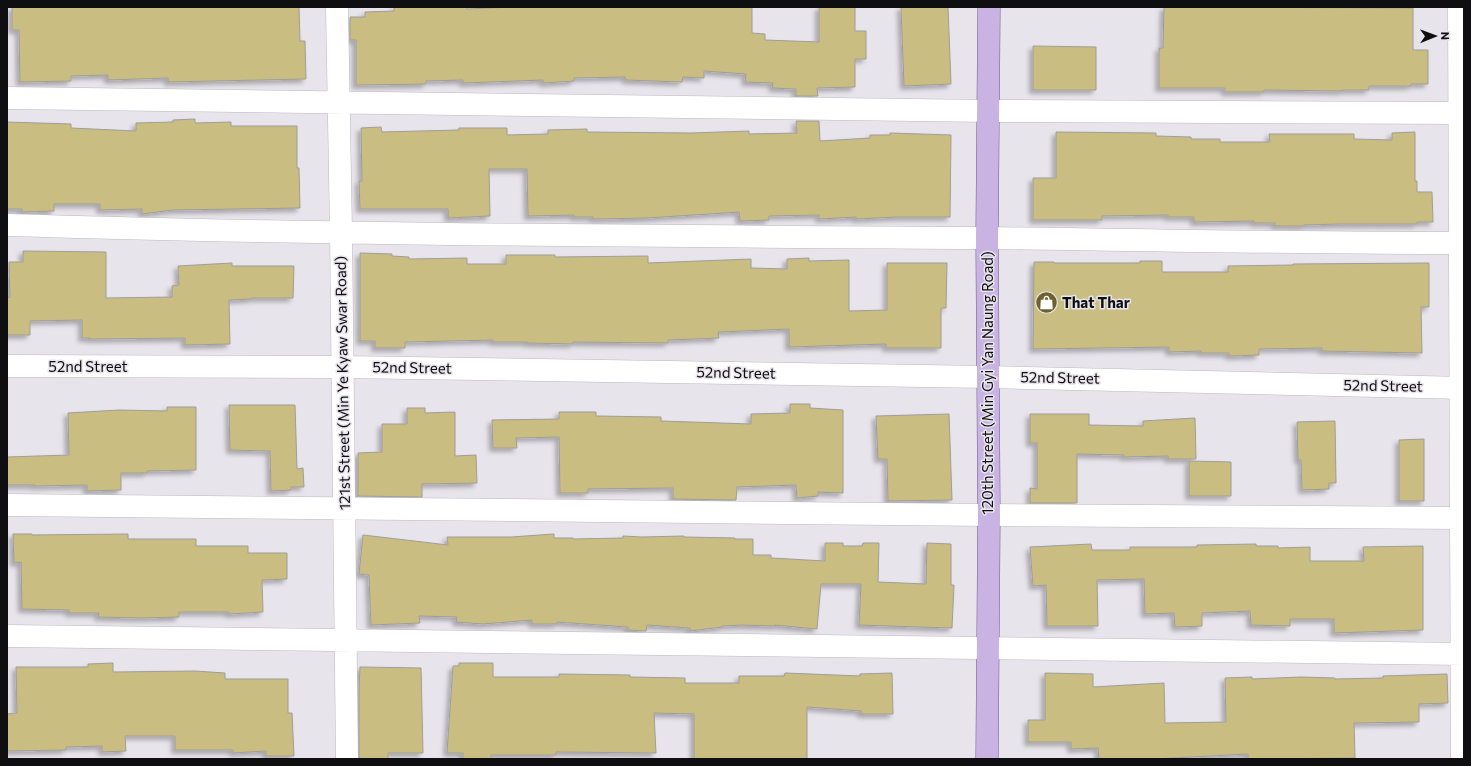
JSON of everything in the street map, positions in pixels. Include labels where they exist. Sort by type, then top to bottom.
[{"type":"main road","name":"120th Street (Min Gyi Yan Naung Road)","points":[[987,759],[989,647],[987,238],[989,7]]},
{"type":"street","name":"121st Street (Min Ye Kyaw Swar Road)","points":[[337,7],[347,759]]},
{"type":"street","points":[[1459,7],[1462,113],[1462,759]]},
{"type":"street","points":[[7,98],[988,111],[1462,113]]},
{"type":"street","points":[[7,225],[667,237],[987,238],[1462,243]]},
{"type":"street","name":"52nd Street","points":[[7,366],[342,367],[988,377],[1462,388]]},
{"type":"street","points":[[7,505],[989,515],[1463,518]]},
{"type":"street","points":[[7,636],[1463,654]]},
{"type":"building","points":[[12,7],[299,7],[300,41],[305,41],[306,79],[168,82],[168,78],[108,80],[108,75],[71,76],[71,81],[20,82],[19,30],[12,30]]},
{"type":"building","points":[[394,7],[467,7],[467,9],[512,7],[752,7],[752,33],[765,34],[765,40],[819,42],[819,7],[855,7],[855,31],[866,31],[866,59],[855,59],[855,87],[817,88],[818,96],[796,96],[796,89],[772,88],[773,83],[745,82],[746,74],[704,71],[704,78],[683,77],[682,82],[626,80],[625,77],[574,78],[574,81],[543,83],[543,80],[463,83],[463,80],[426,81],[426,84],[356,85],[356,40],[350,40],[350,17],[365,17],[365,12],[394,11]]},
{"type":"building","points":[[901,7],[948,7],[951,84],[904,86]]},
{"type":"building","points":[[1164,7],[1413,8],[1413,50],[1428,50],[1428,84],[1411,84],[1411,86],[1369,86],[1369,90],[1342,91],[1264,90],[1264,92],[1225,92],[1225,88],[1159,88],[1159,48],[1163,48]]},
{"type":"building","points":[[1033,46],[1096,47],[1096,90],[1033,90]]},
{"type":"building","points":[[195,119],[195,123],[231,122],[231,126],[297,126],[297,168],[299,168],[300,208],[172,210],[142,214],[142,209],[100,210],[100,204],[54,204],[54,211],[22,212],[22,209],[7,209],[7,122],[71,124],[71,128],[136,131],[136,123],[173,122],[173,120]]},
{"type":"building","points":[[796,121],[819,121],[820,141],[870,138],[870,135],[890,135],[890,133],[951,135],[950,217],[856,219],[856,217],[819,219],[819,215],[769,216],[769,220],[740,221],[739,212],[647,218],[593,219],[593,217],[574,217],[574,215],[528,216],[527,169],[489,169],[490,216],[448,218],[448,209],[360,209],[359,181],[362,181],[361,128],[381,127],[382,132],[459,130],[459,128],[507,128],[507,135],[548,134],[548,130],[587,129],[587,132],[692,133],[749,131],[749,134],[797,133]]},
{"type":"building","points":[[1056,132],[1156,133],[1156,136],[1191,137],[1191,139],[1220,139],[1220,142],[1270,142],[1269,134],[1354,134],[1354,139],[1392,140],[1392,133],[1415,132],[1415,181],[1417,181],[1417,192],[1432,192],[1433,222],[1417,222],[1417,224],[1275,226],[1275,223],[1254,223],[1254,221],[1194,222],[1194,217],[1168,217],[1168,215],[1102,216],[1102,220],[1033,220],[1033,178],[1056,178]]},
{"type":"building","points":[[23,251],[106,252],[106,298],[172,297],[172,286],[179,285],[178,266],[232,263],[232,266],[294,266],[293,298],[251,298],[229,300],[230,344],[185,345],[185,338],[82,338],[82,320],[30,321],[30,335],[7,335],[7,298],[10,297],[9,262],[23,262]]},
{"type":"building","points":[[360,253],[392,254],[392,256],[409,257],[409,259],[467,258],[467,264],[506,264],[506,255],[555,255],[555,257],[648,256],[648,263],[751,259],[751,268],[787,269],[787,259],[809,258],[809,261],[849,260],[849,311],[887,310],[887,263],[947,263],[946,308],[941,308],[941,348],[886,348],[886,344],[789,347],[789,329],[718,332],[719,338],[668,340],[668,343],[573,342],[573,344],[493,342],[493,340],[405,342],[405,348],[375,348],[375,341],[360,341]]},
{"type":"building","points":[[1140,261],[1162,261],[1162,272],[1228,272],[1228,266],[1429,263],[1429,307],[1421,307],[1422,353],[1322,351],[1322,348],[1259,349],[1259,355],[1229,356],[1229,353],[1201,353],[1201,351],[1169,352],[1169,347],[1033,349],[1034,262],[1140,263]]},
{"type":"building","points":[[790,404],[810,404],[810,408],[843,410],[843,493],[818,492],[818,496],[797,498],[796,485],[737,487],[736,500],[673,499],[673,488],[588,489],[588,493],[560,493],[559,437],[516,438],[517,448],[493,448],[492,420],[559,419],[559,412],[596,412],[596,416],[661,417],[661,421],[751,424],[751,414],[790,413]]},
{"type":"building","points":[[229,405],[295,405],[297,469],[303,468],[304,487],[291,487],[291,490],[271,491],[270,451],[230,450]]},
{"type":"building","points":[[167,407],[196,407],[196,470],[121,473],[121,490],[87,491],[87,485],[7,485],[7,457],[69,455],[68,413],[119,410],[167,411]]},
{"type":"building","points":[[407,408],[425,408],[425,413],[455,412],[455,456],[476,455],[477,483],[422,484],[422,497],[358,496],[358,453],[382,452],[382,424],[407,424]]},
{"type":"building","points":[[949,414],[952,500],[888,501],[887,459],[878,459],[876,416]]},
{"type":"building","points":[[1030,414],[1089,414],[1089,425],[1143,426],[1143,421],[1195,418],[1196,459],[1168,459],[1168,456],[1124,457],[1124,455],[1077,454],[1077,503],[1030,503],[1030,488],[1037,489],[1037,443],[1030,443]]},
{"type":"building","points":[[1335,421],[1336,483],[1329,483],[1329,489],[1302,490],[1301,460],[1298,460],[1297,422]]},
{"type":"building","points":[[1424,439],[1424,501],[1399,501],[1399,440]]},
{"type":"building","points":[[1189,461],[1231,462],[1231,496],[1189,496]]},
{"type":"building","points":[[13,534],[128,534],[128,539],[196,539],[196,546],[248,546],[248,553],[287,553],[287,579],[262,580],[263,612],[229,614],[229,612],[179,612],[179,617],[141,618],[98,617],[99,613],[69,613],[69,610],[22,609],[21,562],[14,563]]},
{"type":"building","points":[[554,534],[554,538],[573,539],[623,538],[623,536],[684,536],[753,539],[753,555],[771,555],[771,558],[825,561],[825,543],[843,543],[843,546],[862,546],[863,543],[879,543],[878,582],[926,584],[927,543],[951,544],[951,585],[954,585],[952,628],[859,625],[861,584],[821,584],[817,629],[775,625],[742,625],[722,626],[690,631],[690,628],[647,625],[646,631],[628,630],[628,627],[557,622],[557,624],[532,624],[532,620],[483,624],[456,622],[457,617],[419,616],[420,623],[371,625],[369,575],[359,574],[363,535],[448,545],[447,537],[511,537]]},
{"type":"building","points":[[1091,544],[1092,550],[1130,550],[1130,547],[1197,547],[1197,545],[1256,544],[1256,546],[1278,546],[1278,548],[1310,547],[1310,561],[1364,561],[1363,547],[1423,546],[1423,630],[1334,633],[1334,619],[1290,619],[1290,626],[1251,625],[1250,611],[1202,613],[1202,626],[1175,627],[1174,613],[1145,614],[1144,579],[1097,580],[1098,626],[1047,626],[1046,585],[1033,586],[1030,547]]},
{"type":"building","points":[[113,663],[113,672],[195,671],[225,673],[225,679],[288,679],[288,713],[292,713],[294,756],[266,756],[266,751],[233,753],[233,750],[175,750],[175,736],[125,736],[126,751],[102,752],[102,746],[66,747],[66,750],[7,751],[7,714],[17,713],[16,667],[88,667],[88,664]]},
{"type":"building","points":[[459,663],[493,663],[493,677],[559,677],[559,674],[630,675],[630,677],[685,678],[685,683],[739,683],[739,676],[784,676],[785,673],[860,676],[860,674],[892,673],[893,714],[861,714],[861,711],[807,707],[807,759],[694,759],[694,714],[654,713],[656,753],[556,752],[556,755],[491,755],[491,759],[463,759],[463,753],[447,753],[453,666],[459,666]]},
{"type":"building","points":[[360,667],[421,668],[423,753],[388,753],[388,759],[359,759]]},
{"type":"building","points":[[1045,673],[1093,674],[1093,687],[1164,683],[1165,723],[1226,722],[1225,678],[1252,677],[1252,679],[1301,677],[1335,679],[1447,674],[1448,703],[1419,704],[1419,722],[1354,723],[1355,758],[1248,759],[1248,754],[1154,759],[1099,759],[1098,748],[1071,749],[1071,742],[1028,742],[1028,720],[1045,720]]},
{"type":"place","name":"That Thar","points":[[1046,303]]}]
